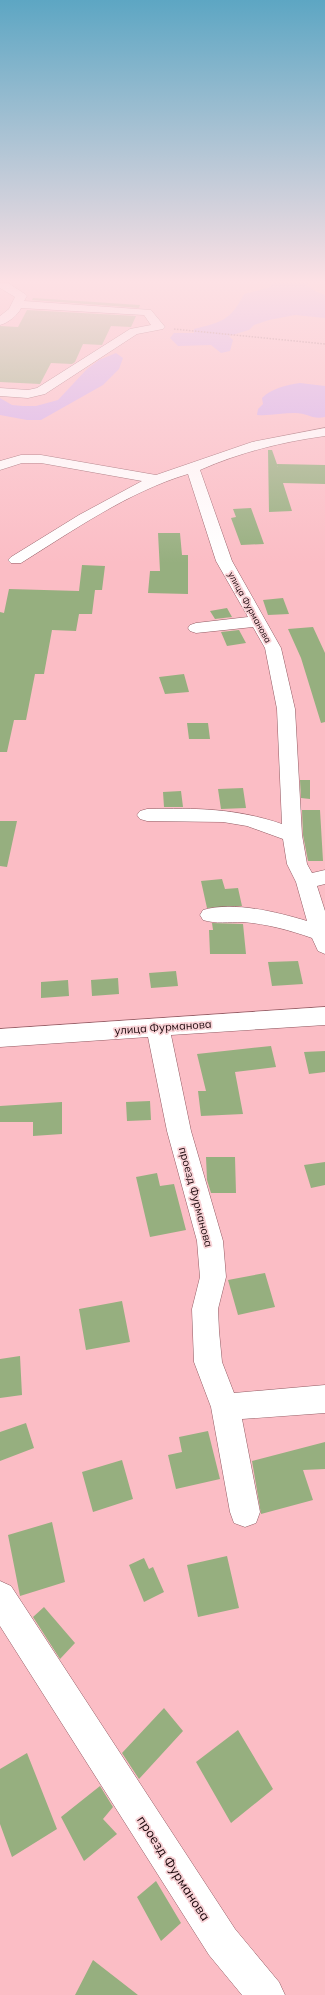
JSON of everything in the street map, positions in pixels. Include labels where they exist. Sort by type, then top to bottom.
[{"type":"street","points":[[0,392],[28,394],[42,391],[65,376]]},
{"type":"street","points":[[16,560],[84,518],[156,478],[193,468],[220,455],[260,443],[325,432]]},
{"type":"street","points":[[0,466],[21,459],[41,459],[156,478]]},
{"type":"street","name":"улица Фурманова","points":[[193,468],[224,561],[273,648],[286,709],[292,835],[297,864],[306,882],[323,939]]},
{"type":"street","points":[[196,628],[259,621]]},
{"type":"street","points":[[147,815],[200,814],[247,820],[292,835]]},
{"type":"street","points":[[306,882],[325,877]]},
{"type":"street","points":[[210,915],[242,915],[274,918],[323,939]]},
{"type":"street","name":"улица Фурманова","points":[[0,1038],[325,1016]]},
{"type":"street","name":"проезд Фурманова","points":[[158,1028],[179,1131],[210,1240],[213,1277],[204,1309],[208,1362],[225,1407],[245,1512]]},
{"type":"street","points":[[225,1407],[325,1399]]},
{"type":"street","name":"проезд Фурманова","points":[[0,1597],[160,1848],[222,1942],[266,1995]]},
{"type":"shaded area","points":[[80,376],[112,376],[103,385],[41,420],[27,420],[0,415],[0,398],[12,405],[23,406],[36,406],[58,400]]},
{"type":"shaded area","points":[[300,383],[325,386],[325,417],[317,418],[295,413],[257,415],[258,409],[263,404],[262,398],[270,392]]},
{"type":"building","points":[[0,376],[44,376],[40,384],[0,382]]},
{"type":"building","points":[[268,450],[272,450],[278,467],[277,464],[325,465],[325,484],[283,483],[292,511],[269,512]]},
{"type":"building","points":[[251,508],[264,544],[241,545],[231,518],[236,517],[233,509]]},
{"type":"building","points":[[158,533],[180,533],[182,555],[188,555],[188,594],[148,593],[150,571],[160,571]]},
{"type":"building","points":[[82,565],[105,566],[102,590],[95,590],[92,614],[79,614],[76,631],[52,630],[44,674],[35,674],[26,720],[14,720],[7,752],[0,752],[0,612],[4,613],[9,589],[79,591]]},
{"type":"building","points":[[283,598],[289,614],[268,615],[263,600]]},
{"type":"building","points":[[227,608],[232,617],[215,619],[210,611]]},
{"type":"building","points":[[313,627],[325,653],[325,722],[321,723],[301,658],[288,629]]},
{"type":"building","points":[[239,630],[246,643],[227,646],[221,632]]},
{"type":"building","points":[[184,674],[189,692],[165,694],[159,677]]},
{"type":"building","points":[[187,723],[208,723],[210,739],[189,739]]},
{"type":"building","points":[[300,780],[310,780],[310,799],[301,798]]},
{"type":"building","points":[[243,788],[246,808],[221,809],[218,789]]},
{"type":"building","points":[[181,791],[183,807],[164,807],[163,792]]},
{"type":"building","points":[[302,810],[320,810],[323,861],[308,861],[303,835]]},
{"type":"building","points":[[0,821],[17,821],[7,867],[0,866]]},
{"type":"building","points":[[222,879],[225,889],[238,888],[242,906],[207,908],[201,881]]},
{"type":"building","points":[[212,923],[243,924],[246,954],[210,954],[209,930],[213,930]]},
{"type":"building","points":[[298,961],[303,984],[272,986],[268,962]]},
{"type":"building","points":[[176,971],[178,986],[151,988],[149,973]]},
{"type":"building","points":[[118,978],[119,994],[92,996],[91,980]]},
{"type":"building","points":[[68,980],[69,996],[41,998],[41,982]]},
{"type":"building","points":[[271,1046],[276,1067],[235,1072],[243,1114],[201,1116],[198,1091],[206,1091],[197,1054]]},
{"type":"building","points":[[325,1051],[325,1072],[309,1074],[304,1052]]},
{"type":"building","points":[[150,1101],[151,1120],[127,1121],[126,1102]]},
{"type":"building","points":[[62,1102],[62,1134],[33,1136],[33,1122],[0,1122],[0,1106]]},
{"type":"building","points":[[206,1157],[235,1157],[236,1193],[211,1193],[207,1180]]},
{"type":"building","points":[[325,1162],[325,1185],[311,1188],[304,1165]]},
{"type":"building","points":[[157,1173],[160,1186],[174,1184],[186,1230],[150,1237],[136,1177]]},
{"type":"building","points":[[265,1273],[275,1307],[238,1315],[228,1280]]},
{"type":"building","points":[[122,1301],[130,1342],[86,1350],[79,1309]]},
{"type":"building","points":[[20,1356],[22,1395],[0,1398],[0,1359]]},
{"type":"building","points":[[26,1423],[34,1448],[0,1461],[0,1432]]},
{"type":"building","points":[[208,1431],[220,1479],[176,1489],[168,1455],[182,1452],[179,1437]]},
{"type":"building","points":[[325,1442],[325,1469],[303,1470],[313,1500],[261,1514],[252,1461]]},
{"type":"building","points":[[122,1460],[133,1499],[93,1512],[82,1472]]},
{"type":"building","points":[[52,1522],[65,1582],[20,1596],[8,1535]]},
{"type":"building","points":[[227,1556],[239,1608],[198,1617],[187,1565]]},
{"type":"building","points":[[144,1558],[149,1569],[153,1567],[164,1592],[144,1602],[129,1565]]},
{"type":"building","points":[[44,1607],[75,1643],[60,1659],[33,1617]]},
{"type":"building","points":[[164,1708],[183,1731],[139,1779],[122,1753]]},
{"type":"building","points":[[238,1730],[273,1789],[231,1823],[196,1762]]},
{"type":"building","points":[[27,1753],[57,1829],[12,1857],[0,1824],[0,1769]]},
{"type":"building","points":[[100,1786],[113,1807],[103,1819],[117,1834],[84,1861],[61,1817]]},
{"type":"building","points":[[156,1881],[181,1923],[161,1941],[137,1897]]},
{"type":"building","points":[[93,1960],[138,1995],[75,1995]]}]
